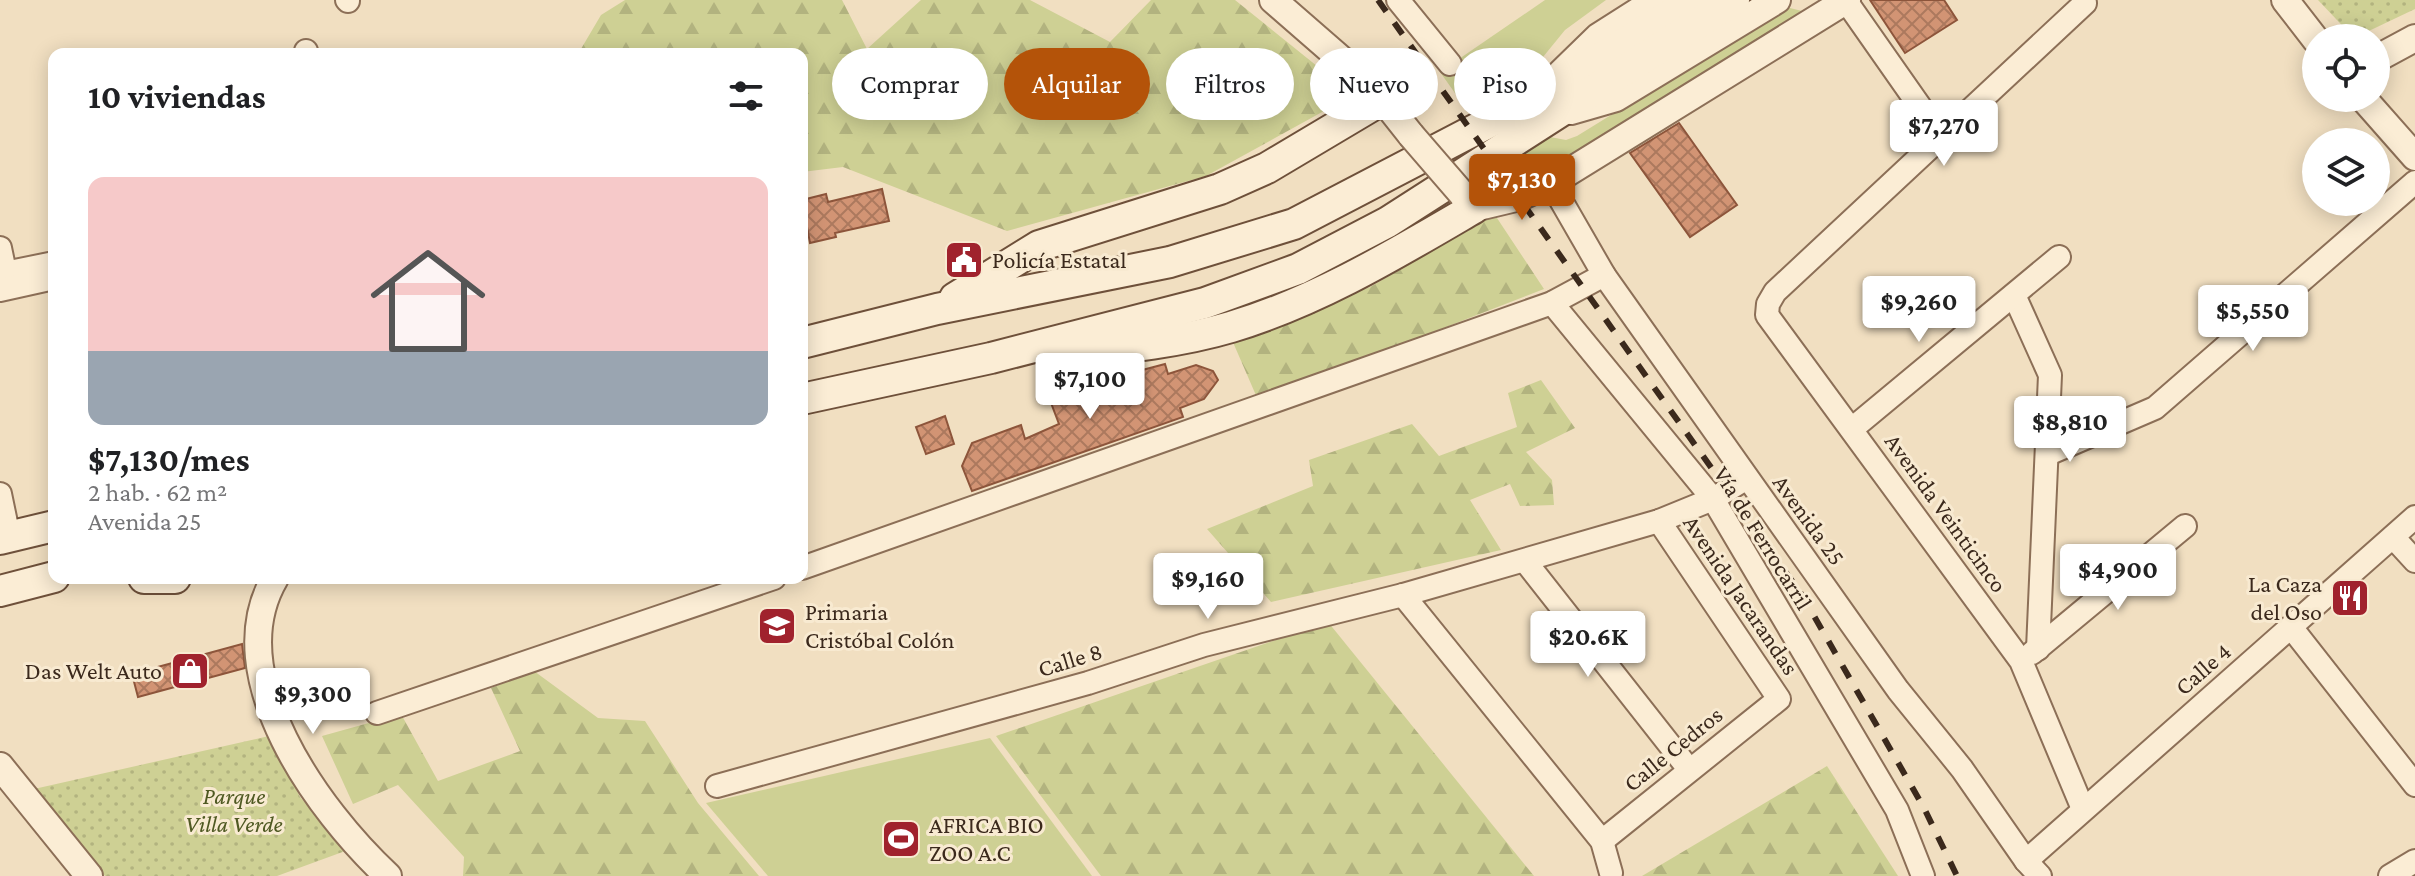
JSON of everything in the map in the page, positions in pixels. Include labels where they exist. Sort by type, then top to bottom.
[{"type":"main road","points":[[1556,97],[1694,0]]},
{"type":"main road","points":[[1556,100],[1734,0]]},
{"type":"main road","points":[[937,309],[1039,246],[1232,184],[1267,168],[1348,120]]},
{"type":"main road","points":[[808,341],[937,309],[1170,262],[1294,224],[1515,120]]},
{"type":"main road","points":[[808,398],[991,358],[1205,303],[1298,269],[1388,222],[1525,120]]},
{"type":"main road","points":[[991,358],[1106,350],[1231,327],[1361,274],[1468,201]]},
{"type":"main road","points":[[4,538],[48,527]]},
{"type":"main road","points":[[0,591],[48,579]]},
{"type":"street","points":[[1273,0],[1328,48]]},
{"type":"street","points":[[1398,0],[1450,64]]},
{"type":"street","points":[[1556,89],[1598,37],[1656,0]]},
{"type":"street","points":[[1556,106],[1616,98],[1777,0]]},
{"type":"street","points":[[1399,120],[1468,201],[1520,197],[1551,183],[1845,0],[1942,138],[2085,3]]},
{"type":"street","points":[[2285,0],[2304,24]]},
{"type":"street","points":[[2390,51],[2415,38]]},
{"type":"street","points":[[2375,112],[2415,157]]},
{"type":"street","name":"Avenida Veinticinco","points":[[1942,138],[1775,292],[1768,304],[1767,315],[2030,655],[2083,809]]},
{"type":"street","points":[[2048,454],[2155,408],[2415,182]]},
{"type":"street","name":"Avenida 25","points":[[1551,183],[1604,275],[1898,690],[1962,769],[2033,869]]},
{"type":"street","points":[[0,248],[4,281]]},
{"type":"street","points":[[1853,428],[2059,257]]},
{"type":"street","points":[[4,281],[48,265]]},
{"type":"street","points":[[808,566],[1552,303],[1604,275]]},
{"type":"street","points":[[4,281],[48,278]]},
{"type":"street","points":[[2014,295],[2050,375],[2048,454],[2030,655]]},
{"type":"street","name":"Vía de Ferrocarril","points":[[1552,303],[1713,499],[1897,810],[1923,876]]},
{"type":"street","name":"Calle 8","points":[[717,786],[1088,683],[1204,645],[1403,595],[1659,521],[1713,499],[1747,478]]},
{"type":"street","points":[[0,494],[4,538]]},
{"type":"street","name":"Calle 4","points":[[2033,869],[2083,809],[2415,517]]},
{"type":"street","name":"Avenida Jacarandas","points":[[1659,521],[1779,699]]},
{"type":"street","points":[[2030,655],[2185,526]]},
{"type":"street","points":[[2393,537],[2415,561]]},
{"type":"street","points":[[1525,561],[1688,768]]},
{"type":"street","points":[[272,584],[265,599],[258,646],[261,676],[272,709],[312,792],[388,876]]},
{"type":"street","points":[[377,713],[756,584]]},
{"type":"street","points":[[1403,595],[1602,841],[1611,873]]},
{"type":"street","points":[[2291,627],[2415,785]]},
{"type":"street","name":"Calle Cedros","points":[[1602,841],[1688,768],[1779,699]]},
{"type":"street","points":[[0,766],[89,876]]},
{"type":"street","points":[[2390,876],[2415,861]]},
{"type":"green space","points":[[625,0],[842,0],[866,48],[832,48],[832,120],[988,120],[988,48],[868,48],[921,0],[1030,0],[1110,42],[1151,0],[1235,0],[1310,60],[1310,119],[1206,176],[1007,231],[843,167],[808,171],[808,48],[582,48],[601,15]]},
{"type":"green space","points":[[1545,0],[1606,0],[1565,30],[1550,48],[1475,48]]},
{"type":"green space","points":[[2318,0],[2415,0],[2415,9],[2383,24],[2341,24]]},
{"type":"green space","points":[[1786,7],[1806,12],[1519,187],[1504,166],[1550,137],[1566,140],[1577,136]]},
{"type":"green space","points":[[1454,62],[1454,92],[1440,72]]},
{"type":"green space","points":[[1495,215],[1544,289],[1258,400],[1232,340],[1370,287]]},
{"type":"green space","points":[[1541,380],[1575,428],[1526,452],[1552,480],[1554,505],[1520,506],[1510,484],[1470,500],[1501,550],[1271,602],[1207,529],[1313,486],[1309,460],[1412,424],[1439,456],[1517,427],[1508,393]]},
{"type":"green space","points":[[1328,622],[1534,876],[1101,876],[996,736]]},
{"type":"green space","points":[[534,671],[598,718],[645,721],[698,803],[759,876],[463,876],[464,857],[398,785],[353,804],[322,736],[401,714],[438,781],[520,751],[491,688]]},
{"type":"green space","name":"Parque Villa Verde","points":[[269,736],[300,797],[348,850],[277,876],[105,876],[34,789]]},
{"type":"green space","name":"AFRICA BIO ZOO A.C","points":[[990,738],[1092,876],[768,876],[706,803]]},
{"type":"green space","points":[[1827,766],[1898,876],[1642,876]]},
{"type":"building","points":[[1870,0],[1944,0],[1957,20],[1905,53]]},
{"type":"building","points":[[1679,123],[1737,205],[1690,237],[1630,153]]},
{"type":"building","points":[[882,189],[889,221],[835,233],[836,237],[810,243],[808,198],[826,194],[828,202]]},
{"type":"building","name":"Policía Estatal","points":[[977,246],[981,261],[952,273],[947,254]]},
{"type":"building","points":[[1165,364],[1168,374],[1196,365],[1213,371],[1218,380],[1204,399],[1180,408],[1183,417],[972,491],[962,466],[972,443],[1021,425],[1025,439],[1059,424],[1048,395]]},
{"type":"building","points":[[945,416],[954,444],[926,454],[916,427]]},
{"type":"building","name":"Das Welt Auto","points":[[242,644],[245,668],[138,697],[132,674]]},
{"type":"railway","points":[[1378,0],[1802,595],[1924,808],[1957,876]]},
{"type":"place","name":"Policía Estatal","points":[[964,260]]},
{"type":"place","name":"La Caza del Oso","points":[[2350,598]]},
{"type":"place","name":"Primaria Cristóbal Colón","points":[[777,626]]},
{"type":"place","name":"Das Welt Auto","points":[[190,671]]},
{"type":"place","name":"AFRICA BIO ZOO A.C","points":[[901,839]]}]
